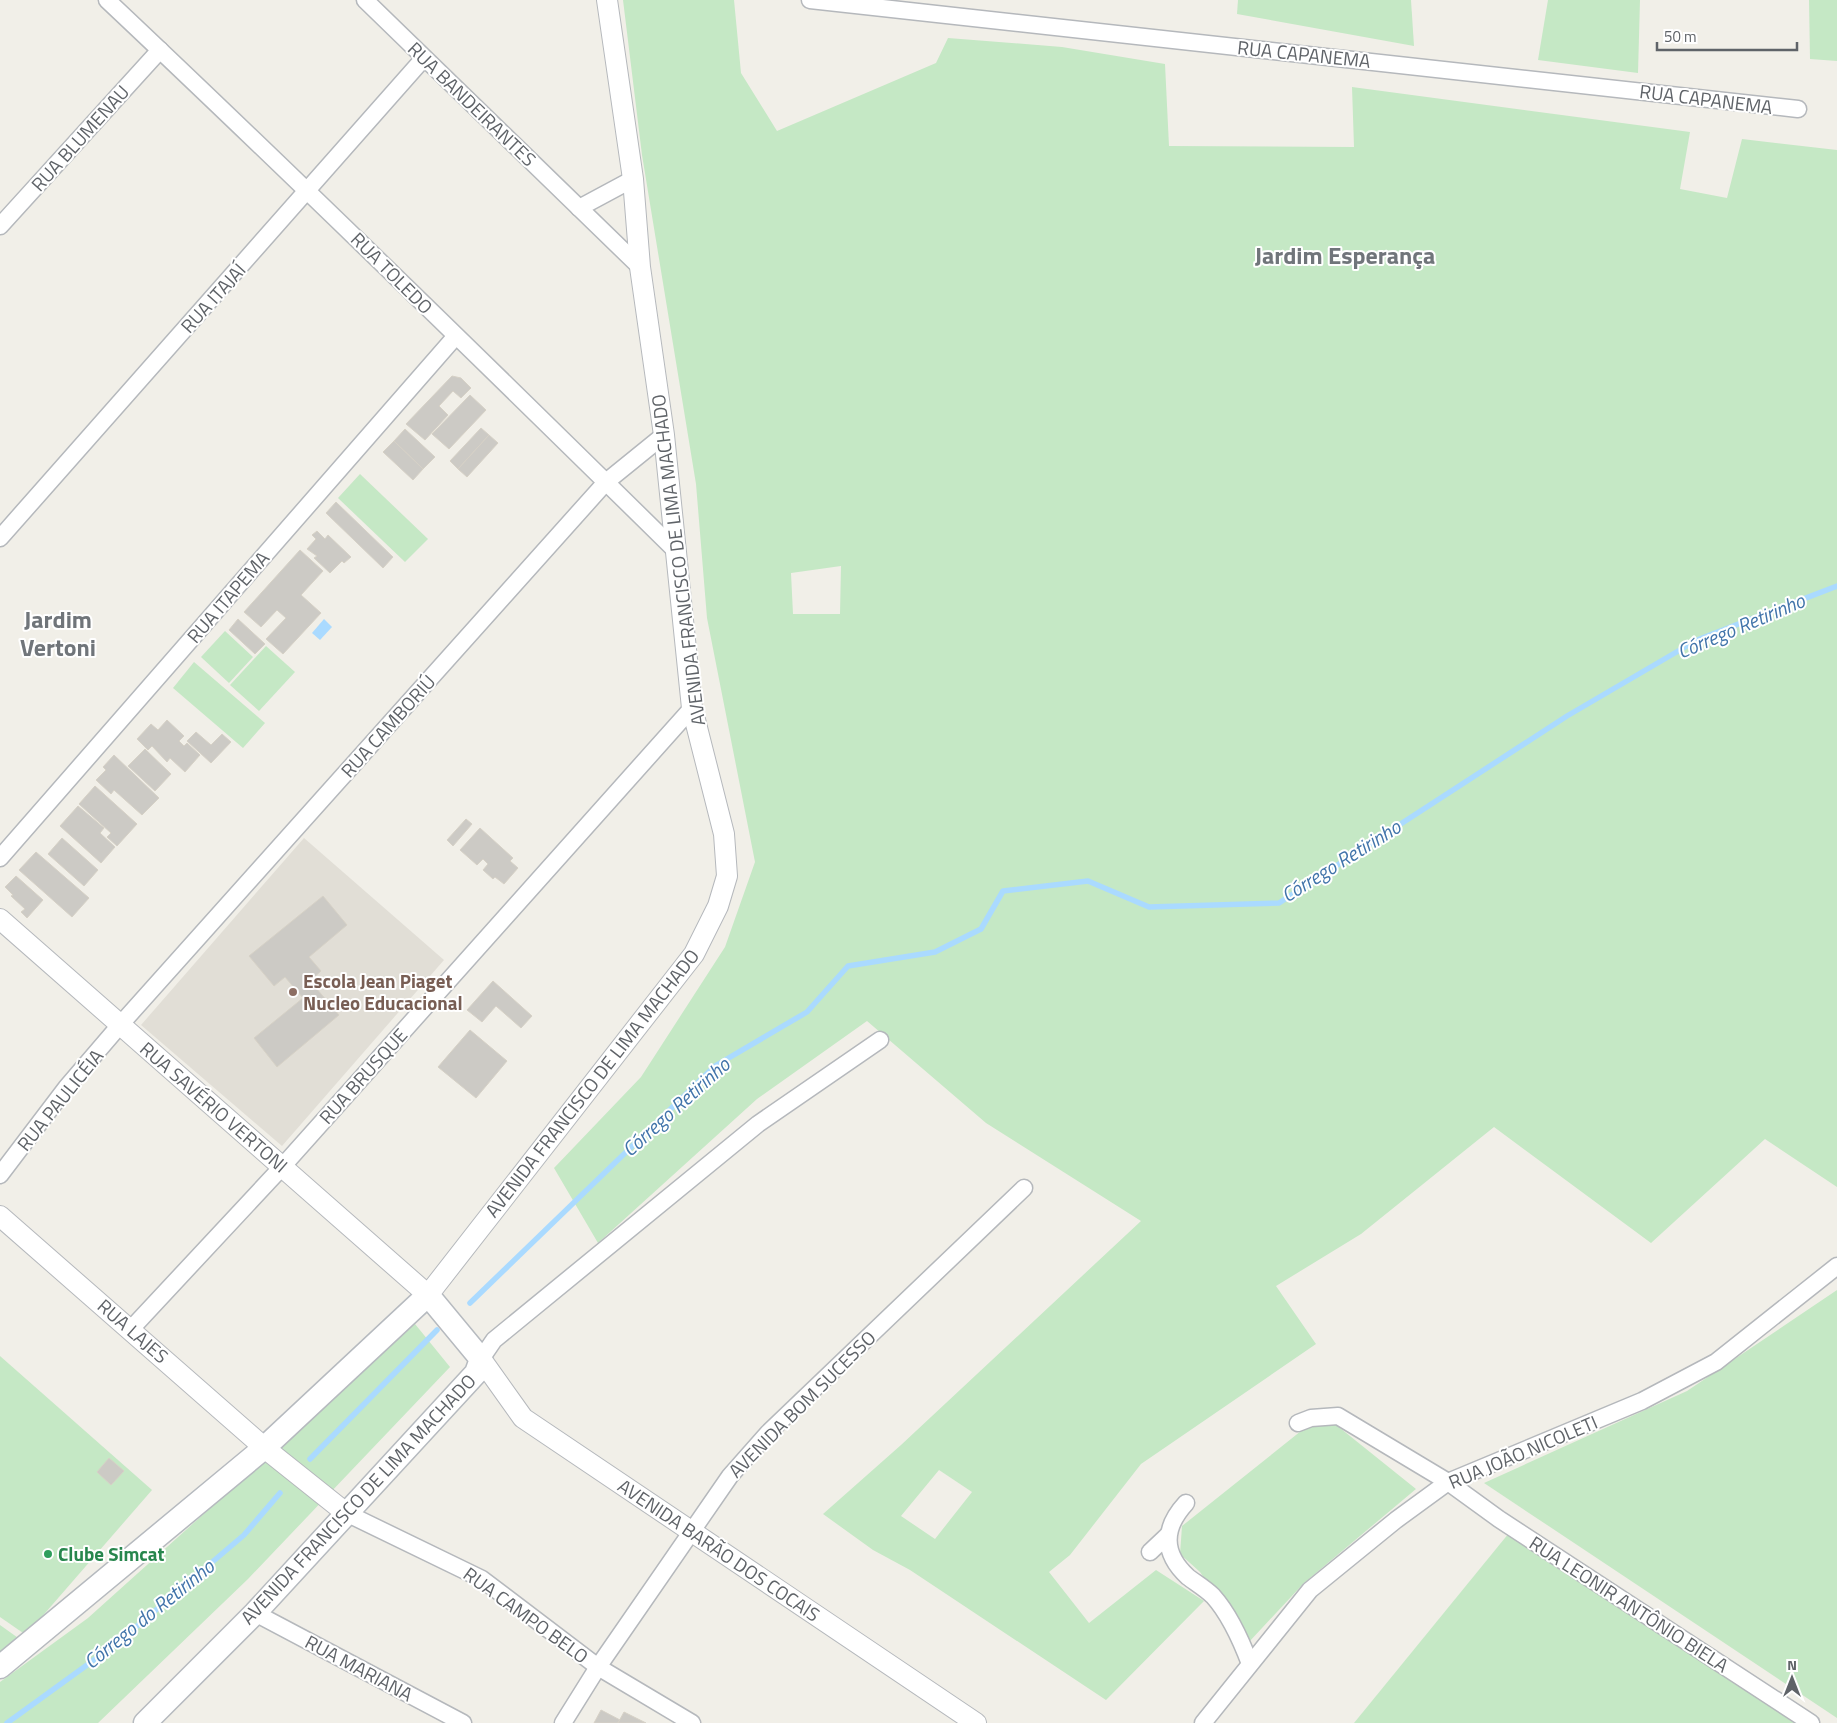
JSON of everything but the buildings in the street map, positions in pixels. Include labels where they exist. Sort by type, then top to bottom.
[{"type":"main road","points":[[428,1296],[481,1359]]},
{"type":"main road","name":"AVENIDA FRANCISCO DE LIMA MACHADO","points":[[0,1667],[264,1448],[428,1296]]},
{"type":"main road","name":"AVENIDA FRANCISCO DE LIMA MACHADO","points":[[146,1723],[255,1613],[476,1373],[481,1359]]},
{"type":"street","name":"RUA TOLEDO","points":[[107,0],[309,190],[455,336],[674,549]]},
{"type":"street","name":"RUA BANDEIRANTES","points":[[365,0],[640,267]]},
{"type":"street","name":"AVENIDA FRANCISCO DE LIMA MACHADO","points":[[428,1296],[694,954],[718,906],[727,876],[724,834],[692,708],[674,549],[664,435],[640,267],[633,180],[607,0]]},
{"type":"street","name":"RUA CAPANEMA","points":[[810,0],[1798,109]]},
{"type":"street","name":"RUA BLUMENAU","points":[[0,226],[160,50]]},
{"type":"street","name":"RUA ITAJAÍ","points":[[0,538],[424,58]]},
{"type":"street","points":[[579,208],[633,180]]},
{"type":"street","name":"RUA ITAPEMA","points":[[0,858],[455,336]]},
{"type":"street","name":"RUA CAMBORIÚ","points":[[120,1025],[606,482],[664,435]]},
{"type":"street","name":"RUA BRUSQUE","points":[[131,1329],[282,1167],[692,708]]},
{"type":"street","name":"RUA SAVÉRIO VERTONI","points":[[0,919],[428,1296]]},
{"type":"street","name":"RUA PAULICÉIA","points":[[0,1176],[66,1088],[120,1025]]},
{"type":"street","name":"AVENIDA FRANCISCO DE LIMA MACHADO","points":[[481,1359],[494,1340],[758,1124],[880,1040]]},
{"type":"street","name":"AVENIDA BOM SUCESSO","points":[[563,1723],[598,1667],[730,1476],[768,1433],[1024,1188]]},
{"type":"street","name":"RUA LAJES","points":[[0,1216],[131,1329],[264,1448],[346,1513]]},
{"type":"street","name":"RUA JOÃO NICOLETI","points":[[1202,1723],[1310,1590],[1396,1520],[1448,1482],[1642,1401],[1716,1362],[1837,1266]]},
{"type":"street","name":"AVENIDA BARÃO DOS COCAIS","points":[[481,1359],[524,1418],[976,1723]]},
{"type":"street","name":"RUA LEONIR ANTÔNIO BIELA","points":[[1298,1422],[1311,1418],[1338,1416],[1448,1482],[1499,1519],[1812,1723]]},
{"type":"street","points":[[1186,1503],[1171,1524],[1168,1535],[1174,1561],[1187,1576],[1212,1596],[1240,1637],[1250,1664]]},
{"type":"street","name":"RUA CAMPO BELO","points":[[346,1513],[482,1579],[598,1667],[692,1723]]},
{"type":"street","points":[[1150,1552],[1168,1535]]},
{"type":"street","name":"RUA MARIANA","points":[[255,1613],[463,1723]]},
{"type":"shaded area","name":"Escola Jean Piaget Nucleo Educacional","points":[[304,838],[444,960],[282,1146],[141,1025]]},
{"type":"green space","points":[[623,0],[734,0],[741,73],[777,131],[936,63],[948,38],[1062,47],[1165,64],[1169,146],[1354,147],[1352,87],[1690,132],[1680,189],[1727,198],[1742,139],[1837,150],[1837,1187],[1765,1139],[1651,1243],[1494,1127],[1361,1234],[1276,1286],[1316,1344],[1141,1464],[1070,1555],[1049,1572],[1089,1623],[1156,1570],[1204,1601],[1106,1700],[910,1570],[873,1550],[823,1514],[901,1445],[1141,1221],[986,1123],[867,1021],[757,1099],[598,1243],[554,1168],[641,1077],[725,947],[755,862],[707,618],[696,484],[642,155]],"holes":[[[841,566],[840,614],[793,614],[791,573]],[[939,1470],[972,1492],[935,1539],[901,1516]]]},
{"type":"green space","points":[[1238,0],[1411,0],[1414,46],[1237,14]]},
{"type":"green space","points":[[1548,0],[1640,0],[1638,73],[1538,60]]},
{"type":"green space","points":[[1809,0],[1837,0],[1837,61],[1810,59]]},
{"type":"green space","points":[[360,474],[428,539],[405,562],[338,498]]},
{"type":"green space","points":[[225,631],[253,657],[229,683],[201,657]]},
{"type":"green space","points":[[266,646],[295,672],[259,711],[230,685]]},
{"type":"green space","points":[[194,662],[265,723],[243,748],[173,688]]},
{"type":"green space","points":[[1837,1290],[1837,1718],[1484,1483],[1687,1391]]},
{"type":"green space","points":[[415,1324],[450,1367],[248,1579],[98,1723],[0,1723],[0,1682],[88,1618]]},
{"type":"green space","name":"Clube Simcat","points":[[0,1356],[152,1490],[26,1635],[0,1617]]},
{"type":"green space","points":[[1335,1424],[1416,1489],[1304,1583],[1249,1642],[1200,1572],[1180,1554],[1182,1526],[1301,1431],[1314,1425]]},
{"type":"green space","points":[[1509,1533],[1798,1723],[1354,1723]]},
{"type":"green space","points":[[0,1625],[21,1640],[0,1657]]},
{"type":"water","points":[[324,619],[332,627],[320,640],[312,633]]},
{"type":"waterway","name":"Córrego Retirinho","points":[[470,1303],[715,1066],[807,1012],[848,966],[935,952],[981,929],[1003,891],[1088,881],[1149,907],[1279,903],[1567,716],[1697,640],[1837,586]]},
{"type":"waterway","points":[[310,1459],[437,1330]]},
{"type":"waterway","name":"Córrego do Retirinho","points":[[7,1723],[116,1644],[244,1535],[280,1493]]},
{"type":"place","name":"Escola Jean Piaget Nucleo Educacional","points":[[293,992]]},
{"type":"place","name":"Clube Simcat","points":[[48,1554]]},
{"type":"district","name":"Jardim Esperança","points":[[1345,256]]},
{"type":"district","name":"Jardim Vertoni","points":[[58,634]]}]
